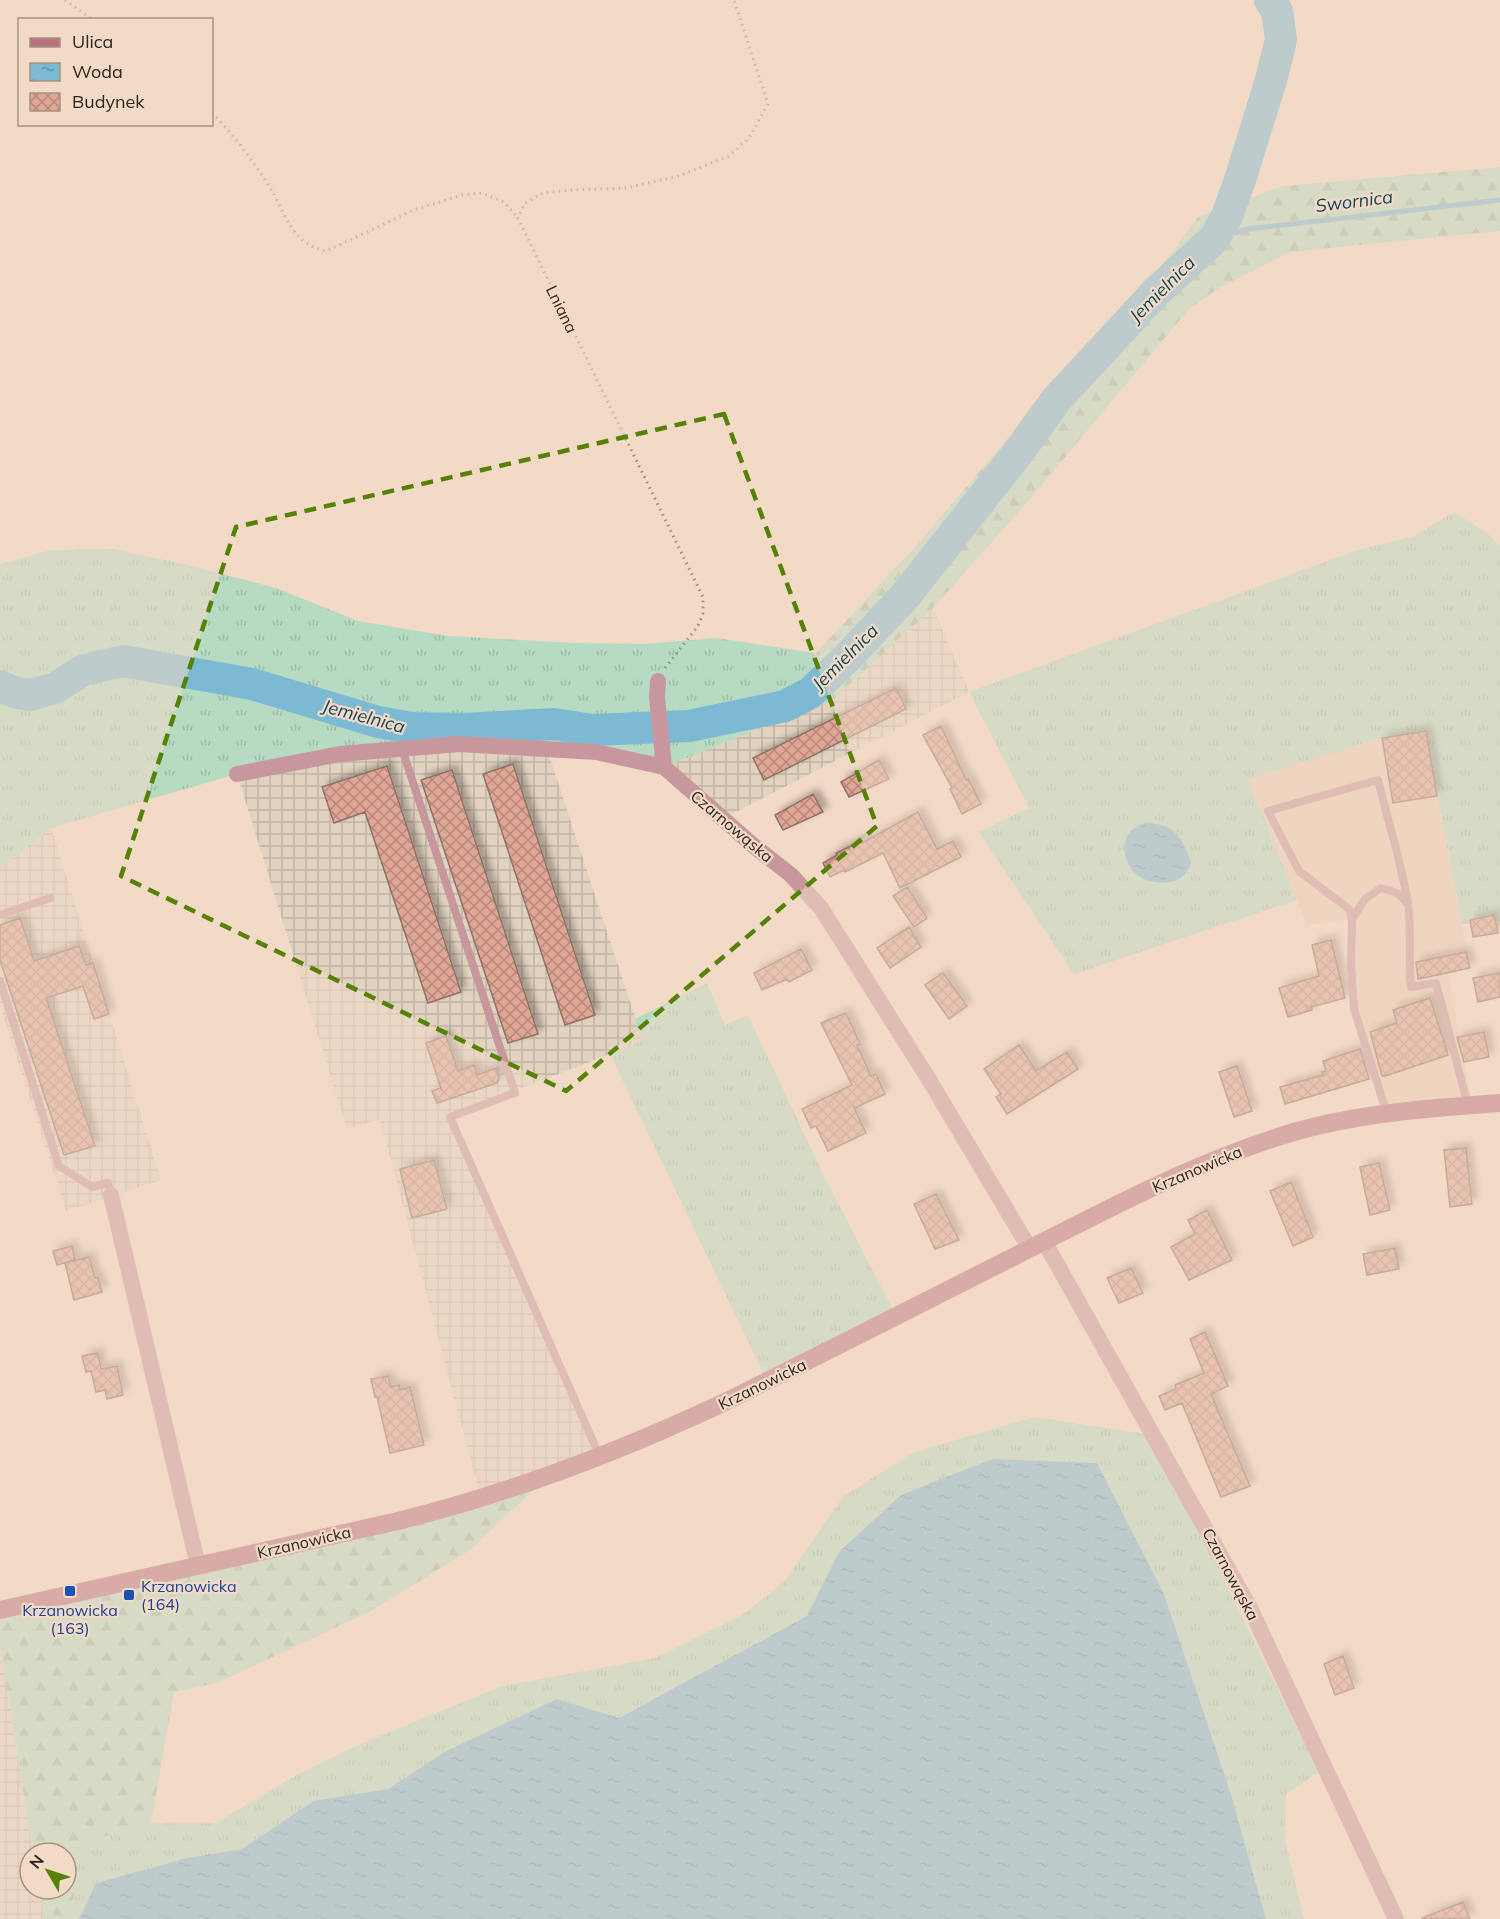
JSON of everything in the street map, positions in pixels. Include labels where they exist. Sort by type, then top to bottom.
[{"type":"street","points":[[658,681],[657,697],[664,767]]},
{"type":"street","name":"Czarnowąska","points":[[237,774],[340,754],[459,744],[596,752],[664,767],[755,847],[791,875],[821,908],[1037,1245],[1250,1608],[1396,1919]]},
{"type":"street","name":"Krzanowicka","points":[[0,1610],[446,1509],[516,1487],[600,1457],[725,1402],[1153,1187],[1231,1153],[1295,1132],[1387,1114],[1500,1103]]},
{"type":"street","points":[[111,1195],[198,1566]]},
{"type":"lane","points":[[402,748],[514,1093],[450,1116],[600,1457]]},
{"type":"lane","points":[[1387,1114],[1354,1009],[1351,966],[1352,919],[1349,909],[1299,871],[1268,811],[1378,780],[1408,903],[1410,987],[1436,983],[1468,1106]]},
{"type":"lane","points":[[1352,919],[1365,899],[1381,888],[1397,893],[1408,903]]},
{"type":"lane","points":[[0,915],[50,898]]},
{"type":"lane","points":[[0,981],[59,1166],[92,1187],[108,1183],[111,1195]]},
{"type":"path","points":[[65,0],[90,18]]},
{"type":"path","points":[[213,114],[246,153],[271,189],[297,235],[318,250],[326,251],[414,210],[462,195],[482,193],[504,202],[519,218],[525,203],[543,193],[626,188],[679,176],[729,156],[749,138],[768,104],[734,0]]},
{"type":"path","name":"Lniana","points":[[519,218],[703,597],[703,613],[698,626],[665,668],[658,681]]},
{"type":"highlighted area","points":[[724,414],[877,826],[566,1091],[121,876],[236,527]]},
{"type":"shaded area","points":[[933,608],[969,692],[722,819],[664,767],[834,699]]},
{"type":"shaded area","points":[[1426,731],[1470,968],[1449,973],[1473,1106],[1387,1114],[1354,1009],[1352,919],[1307,925],[1248,779],[1381,738]]},
{"type":"shaded area","points":[[547,749],[643,1041],[450,1116],[600,1457],[481,1499],[380,1119],[347,1129],[237,774],[340,754]]},
{"type":"shaded area","points":[[51,828],[161,1180],[66,1211],[0,1006],[0,868]]},
{"type":"shaded area","points":[[0,1643],[31,1841],[18,1841],[18,1901],[41,1901],[44,1919],[0,1919]]},
{"type":"green space","points":[[1500,167],[1500,231],[1290,252],[1219,288],[1189,309],[1024,506],[933,608],[834,699],[816,653],[914,548],[1033,409],[1147,286],[1198,217],[1283,186]]},
{"type":"green space","points":[[1454,512],[1487,533],[1500,546],[1500,921],[1462,924],[1425,731],[1381,738],[1248,779],[1297,900],[1074,974],[979,832],[1029,808],[969,692],[1358,550],[1414,536]]},
{"type":"green space","points":[[112,549],[184,564],[276,588],[358,621],[448,636],[574,643],[643,644],[716,638],[816,653],[834,699],[664,767],[459,744],[237,774],[51,828],[0,868],[0,564],[51,550]]},
{"type":"green space","points":[[707,983],[725,1025],[748,1015],[823,1174],[896,1316],[767,1381],[610,1054],[642,1041],[635,1019]]},
{"type":"green space","points":[[1034,1417],[1152,1435],[1319,1772],[1286,1794],[1285,1840],[1304,1919],[1266,1919],[1230,1791],[1164,1594],[839,1552],[808,1616],[618,1718],[557,1699],[446,1751],[388,1789],[313,1801],[242,1849],[187,1858],[96,1883],[79,1919],[71,1919],[73,1901],[78,1901],[78,1866],[81,1843],[151,1823],[216,1823],[293,1777],[356,1746],[502,1686],[655,1658],[741,1616],[783,1583],[843,1497],[912,1453]]},
{"type":"green space","points":[[547,1477],[470,1550],[371,1611],[217,1683],[174,1692],[151,1823],[81,1843],[78,1866],[78,1841],[31,1841],[0,1643],[0,1610]]},
{"type":"green space","points":[[41,1901],[73,1901],[71,1919],[44,1919]]},
{"type":"water","points":[[1146,823],[1171,829],[1180,839],[1191,863],[1180,879],[1163,883],[1151,881],[1140,877],[1131,868],[1125,849],[1127,837],[1133,829]]},
{"type":"water","points":[[992,1459],[1097,1463],[1164,1594],[1230,1791],[1266,1919],[79,1919],[96,1883],[187,1858],[242,1849],[313,1801],[388,1789],[446,1751],[557,1699],[619,1718],[807,1616],[839,1552],[901,1495]]},
{"type":"building","points":[[896,688],[906,709],[764,780],[753,758]]},
{"type":"building","points":[[941,726],[966,780],[968,779],[981,804],[962,814],[950,789],[952,788],[923,735]]},
{"type":"building","points":[[1426,731],[1437,796],[1393,803],[1382,738]]},
{"type":"building","points":[[879,760],[889,779],[849,797],[841,782]]},
{"type":"building","points":[[513,764],[595,1015],[565,1025],[483,774]]},
{"type":"building","points":[[387,766],[461,992],[428,1003],[365,812],[334,823],[322,787]]},
{"type":"building","points":[[452,770],[538,1034],[508,1043],[421,780]]},
{"type":"building","points":[[813,794],[823,812],[783,830],[775,815]]},
{"type":"building","points":[[918,812],[937,849],[953,841],[961,857],[900,888],[883,853],[830,877],[823,863],[837,855],[836,853],[861,841],[862,843]]},
{"type":"building","points":[[907,887],[927,918],[914,927],[893,896]]},
{"type":"building","points":[[1494,915],[1498,933],[1473,937],[1470,920]]},
{"type":"building","points":[[20,918],[34,961],[79,946],[86,965],[93,963],[109,1014],[94,1019],[83,986],[46,998],[95,1146],[64,1155],[0,960],[0,925]]},
{"type":"building","points":[[909,927],[921,947],[890,968],[877,948]]},
{"type":"building","points":[[1331,940],[1345,998],[1311,1007],[1312,1010],[1288,1017],[1279,988],[1319,976],[1312,945]]},
{"type":"building","points":[[801,949],[812,970],[789,982],[787,979],[762,990],[754,973]]},
{"type":"building","points":[[1466,952],[1470,968],[1418,979],[1416,962]]},
{"type":"building","points":[[943,973],[967,1006],[949,1019],[925,985]]},
{"type":"building","points":[[1500,973],[1500,997],[1478,1002],[1473,978]]},
{"type":"building","points":[[1430,998],[1448,1055],[1382,1076],[1370,1032],[1397,1023],[1393,1010]]},
{"type":"building","points":[[846,1013],[871,1076],[876,1074],[885,1094],[854,1108],[866,1133],[828,1151],[816,1126],[811,1128],[802,1109],[852,1085],[821,1023]]},
{"type":"building","points":[[1484,1032],[1489,1057],[1464,1062],[1457,1037]]},
{"type":"building","points":[[446,1036],[458,1071],[474,1065],[477,1075],[496,1068],[499,1077],[497,1083],[437,1103],[432,1091],[441,1088],[426,1043]]},
{"type":"building","points":[[1019,1045],[1036,1071],[1067,1052],[1078,1069],[1007,1114],[996,1097],[1001,1094],[984,1069]]},
{"type":"building","points":[[1360,1049],[1369,1079],[1285,1104],[1280,1087],[1323,1075],[1322,1072],[1326,1071],[1323,1061]]},
{"type":"building","points":[[1237,1066],[1252,1111],[1234,1117],[1219,1072]]},
{"type":"building","points":[[1466,1148],[1472,1204],[1450,1207],[1444,1150]]},
{"type":"building","points":[[434,1160],[447,1209],[412,1218],[400,1169]]},
{"type":"building","points":[[1379,1163],[1390,1210],[1370,1215],[1360,1167]]},
{"type":"building","points":[[1291,1182],[1313,1237],[1293,1246],[1270,1191]]},
{"type":"building","points":[[936,1194],[959,1240],[935,1249],[914,1204]]},
{"type":"building","points":[[1207,1210],[1232,1260],[1189,1280],[1171,1247],[1195,1234],[1188,1220]]},
{"type":"building","points":[[72,1246],[75,1260],[57,1265],[53,1251]]},
{"type":"building","points":[[1395,1248],[1399,1269],[1367,1275],[1363,1254]]},
{"type":"building","points":[[89,1257],[102,1292],[74,1300],[65,1263]]},
{"type":"building","points":[[1131,1268],[1143,1293],[1119,1303],[1107,1278]]},
{"type":"building","points":[[1205,1332],[1228,1386],[1211,1394],[1250,1486],[1221,1497],[1182,1403],[1165,1410],[1159,1396],[1176,1389],[1175,1385],[1204,1373],[1190,1339]]},
{"type":"building","points":[[98,1353],[101,1369],[117,1366],[123,1395],[107,1399],[105,1390],[96,1392],[91,1371],[86,1372],[82,1356]]},
{"type":"building","points":[[388,1376],[391,1387],[399,1385],[400,1390],[410,1387],[424,1445],[390,1453],[371,1379]]},
{"type":"building","points":[[1343,1656],[1354,1688],[1335,1695],[1324,1664]]},
{"type":"building","points":[[1463,1902],[1470,1919],[1422,1919],[1422,1918]]},
{"type":"waterway","name":"Jemielnica","points":[[0,686],[17,693],[31,695],[55,688],[84,670],[123,661],[252,684],[378,722],[412,728],[463,729],[554,724],[592,730],[689,726],[785,706],[810,693],[847,658],[905,596],[1014,458],[1057,399],[1157,291],[1214,239],[1227,216],[1240,180],[1281,40],[1277,11],[1270,0]]},
{"type":"waterway","name":"Swornica","points":[[1214,239],[1248,229],[1500,200]]},
{"type":"place","name":"Krzanowicka (163)","points":[[70,1591]]},
{"type":"place","name":"Krzanowicka (164)","points":[[129,1595]]}]
